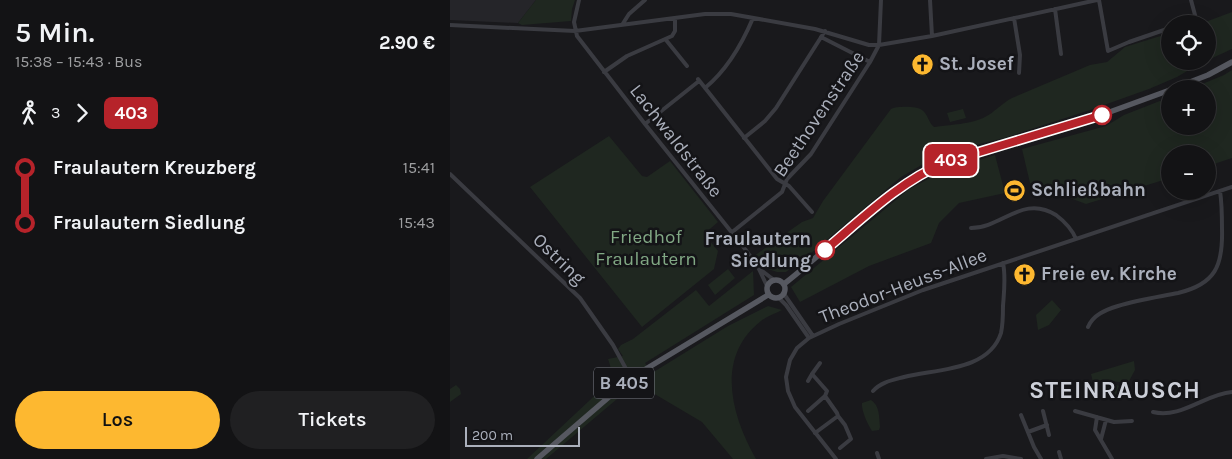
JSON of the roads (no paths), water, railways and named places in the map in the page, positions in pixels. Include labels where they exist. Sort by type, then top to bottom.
[{"type":"main road","points":[[1197,80],[1208,76],[1232,62]]},
{"type":"main road","points":[[784,284],[774,280],[767,286],[768,295],[774,299],[781,296],[785,287],[784,284],[904,184],[923,172],[946,162],[1085,121],[1161,93]]},
{"type":"main road","name":"B 405","points":[[537,459],[631,378],[768,295]]},
{"type":"street","points":[[575,31],[579,0]]},
{"type":"street","points":[[622,25],[629,14],[645,0]]},
{"type":"street","points":[[879,46],[881,0]]},
{"type":"street","points":[[930,0],[932,36]]},
{"type":"street","points":[[450,25],[575,31],[721,13],[825,31],[865,44],[879,46],[1098,0],[1108,51],[1161,31]]},
{"type":"street","points":[[1192,0],[1195,15]]},
{"type":"street","points":[[1055,9],[1062,54]]},
{"type":"street","points":[[604,72],[627,56],[666,40],[676,31],[675,18]]},
{"type":"street","points":[[705,88],[723,70],[743,39],[753,18]]},
{"type":"street","points":[[1014,18],[1020,55],[1019,73]]},
{"type":"street","name":"Lachwaldstraße","points":[[575,31],[604,72],[758,267],[774,280]]},
{"type":"street","points":[[744,138],[765,121],[776,108],[825,31]]},
{"type":"street","points":[[821,37],[870,62]]},
{"type":"street","points":[[666,40],[687,66]]},
{"type":"street","name":"Beethovenstraße","points":[[731,233],[782,192],[787,179],[811,154],[864,73],[879,46]]},
{"type":"street","points":[[645,124],[698,80],[777,179],[790,186],[812,212]]},
{"type":"street","name":"Ostring","points":[[450,174],[580,298],[613,345],[631,378]]},
{"type":"street","name":"Theodor-Heuss-Allee","points":[[836,459],[792,403],[788,391],[786,381],[788,365],[792,356],[801,345],[811,337],[898,300],[1232,187]]},
{"type":"street","points":[[1088,327],[1094,318],[1108,309],[1179,293],[1198,286],[1209,278],[1218,266],[1222,250],[1220,191]]},
{"type":"street","points":[[970,228],[984,227],[1017,211],[1032,207],[1058,216],[1072,231],[1076,239]]},
{"type":"street","points":[[873,391],[879,385],[890,381],[974,361],[988,352],[997,341],[1002,327],[1003,263]]},
{"type":"street","name":"Lachwaldstraße","points":[[758,267],[767,286]]},
{"type":"street","name":"Theodor-Heuss-Allee","points":[[781,296],[811,337]]},
{"type":"street","points":[[808,381],[820,363]]},
{"type":"street","points":[[808,411],[825,396],[827,391],[812,374]]},
{"type":"street","points":[[1153,412],[1163,414],[1177,411],[1219,394],[1232,392]]},
{"type":"street","points":[[825,396],[837,412],[852,439],[840,448]]},
{"type":"street","points":[[1043,411],[1050,435]]},
{"type":"street","points":[[1075,411],[1114,422],[1132,421]]},
{"type":"street","points":[[1021,415],[1041,459]]},
{"type":"street","points":[[816,434],[838,416]]},
{"type":"street","points":[[1097,417],[1095,430],[1112,459]]},
{"type":"street","points":[[1101,439],[1106,420]]},
{"type":"street","points":[[1028,432],[1047,425]]},
{"type":"street","points":[[1059,452],[1061,459]]},
{"type":"street","points":[[877,453],[879,459]]},
{"type":"street","points":[[986,459],[1008,456],[1021,459]]},
{"type":"place","name":"St. Josef","points":[[923,64]]},
{"type":"place","name":"Schließbahn","points":[[1015,190]]},
{"type":"place","name":"Fraulautern Siedlung","points":[[825,250]]},
{"type":"place","name":"Freie ev. Kirche","points":[[1025,274]]},
{"type":"district","name":"STEINRAUSCH","points":[[1115,390]]},
{"type":"park label","name":"Friedhof Fraulautern","points":[[646,248]]}]
